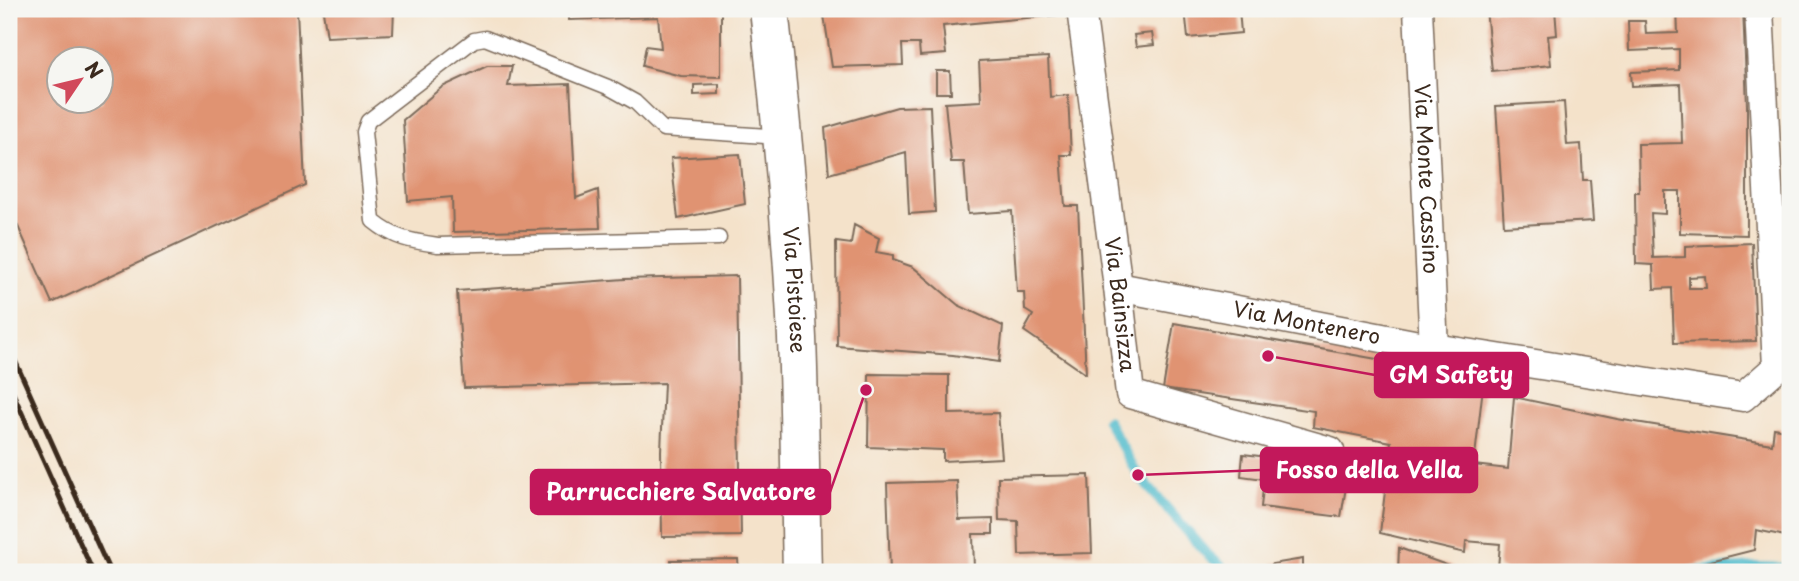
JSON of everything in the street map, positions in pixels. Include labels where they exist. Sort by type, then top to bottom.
[{"type":"main road","name":"Via Pistoiese","points":[[769,9],[783,137],[797,338],[802,572]]},
{"type":"street","name":"Via Bainsizza","points":[[1081,9],[1130,394],[1330,451]]},
{"type":"street","name":"Via Monte Cassino","points":[[1418,9],[1434,348]]},
{"type":"street","points":[[1759,9],[1777,367],[1780,380]]},
{"type":"street","name":"Via Montenero","points":[[1118,287],[1434,348],[1743,397],[1780,380]]},
{"type":"lane","points":[[719,238],[438,245],[408,240],[388,234],[373,221],[364,132],[368,121],[474,40],[485,38],[608,87],[635,102],[663,129],[783,137]]},
{"type":"building","points":[[9,9],[297,9],[305,185],[52,303],[9,206]]},
{"type":"building","points":[[394,9],[393,34],[327,37],[323,11]]},
{"type":"building","points":[[569,9],[721,9],[721,77],[681,76],[642,66],[646,46],[661,48],[658,17],[569,20]]},
{"type":"building","points":[[823,9],[1067,9],[1068,14],[943,26],[946,54],[920,56],[919,44],[902,44],[903,65],[832,67]]},
{"type":"building","points":[[1112,9],[1144,9],[1144,11],[1112,13]]},
{"type":"building","points":[[1185,9],[1239,9],[1241,33],[1188,38]]},
{"type":"building","points":[[1486,9],[1555,9],[1557,35],[1548,36],[1551,65],[1492,71]]},
{"type":"building","points":[[1677,9],[1743,9],[1747,106],[1747,235],[1680,233],[1680,191],[1665,191],[1665,214],[1651,213],[1653,258],[1685,257],[1685,246],[1752,243],[1756,341],[1674,343],[1672,288],[1654,289],[1653,265],[1636,264],[1635,192],[1639,192],[1638,144],[1682,143],[1680,84],[1632,86],[1631,72],[1679,70],[1679,49],[1629,51],[1628,21],[1645,21],[1646,34],[1678,33]],"holes":[[[1705,276],[1706,288],[1689,288],[1689,277]]]},
{"type":"building","points":[[1152,33],[1154,45],[1136,47],[1134,35]]},
{"type":"building","points":[[1048,57],[1050,97],[1068,95],[1071,155],[1061,155],[1065,206],[1078,206],[1086,374],[1024,331],[1033,315],[1025,310],[1024,292],[1017,292],[1012,211],[968,214],[964,162],[951,162],[945,103],[981,101],[979,61]]},
{"type":"building","points":[[487,66],[512,66],[508,86],[570,84],[576,198],[598,190],[600,228],[453,232],[452,197],[408,201],[403,120],[442,87]]},
{"type":"building","points":[[936,71],[950,71],[951,93],[936,93]]},
{"type":"building","points":[[719,84],[719,94],[694,95],[694,85]]},
{"type":"building","points":[[1564,102],[1567,145],[1581,144],[1583,180],[1590,180],[1593,221],[1504,226],[1496,106]]},
{"type":"building","points":[[930,106],[935,212],[909,214],[906,152],[829,174],[825,128],[897,107]]},
{"type":"building","points":[[740,154],[745,204],[678,219],[671,158]]},
{"type":"building","points":[[854,225],[879,238],[876,252],[893,255],[893,260],[913,267],[958,305],[1003,326],[999,362],[953,355],[837,346],[836,242],[851,244]]},
{"type":"building","points":[[737,276],[741,536],[662,537],[661,451],[664,383],[464,388],[457,291],[625,279]]},
{"type":"building","points":[[1174,323],[1484,378],[1474,465],[1508,469],[1514,397],[1617,419],[1772,444],[1774,428],[1790,431],[1790,537],[1756,530],[1754,550],[1667,572],[1505,572],[1498,568],[1500,544],[1466,541],[1465,553],[1380,533],[1391,442],[1313,427],[1314,411],[1163,389]]},
{"type":"building","points":[[869,374],[949,375],[949,414],[998,413],[1002,458],[943,461],[943,450],[868,447]]},
{"type":"building","points":[[1243,454],[1302,461],[1301,473],[1347,481],[1341,517],[1261,507],[1264,479],[1241,476]]},
{"type":"building","points":[[1089,475],[1092,553],[1019,555],[1018,521],[999,520],[998,477]]},
{"type":"building","points":[[957,481],[959,520],[993,519],[993,534],[973,534],[974,571],[890,572],[887,483]]},
{"type":"building","points":[[1399,548],[1466,572],[1398,572]]},
{"type":"building","points":[[738,559],[739,572],[671,572],[671,560]]},
{"type":"building","points":[[1303,559],[1303,572],[1272,572],[1272,564]]},
{"type":"waterway","points":[[1107,420],[1138,475],[1205,552],[1228,572]]},
{"type":"waterway","points":[[1685,572],[1756,567],[1790,568]]},
{"type":"railway","points":[[9,347],[110,572]]},
{"type":"railway","points":[[9,384],[93,572]]},
{"type":"place","name":"GM Safety","points":[[1268,356]]},
{"type":"place","name":"Parrucchiere Salvatore","points":[[866,390]]},
{"type":"place","name":"Fosso della Vella","points":[[1138,475]]}]
